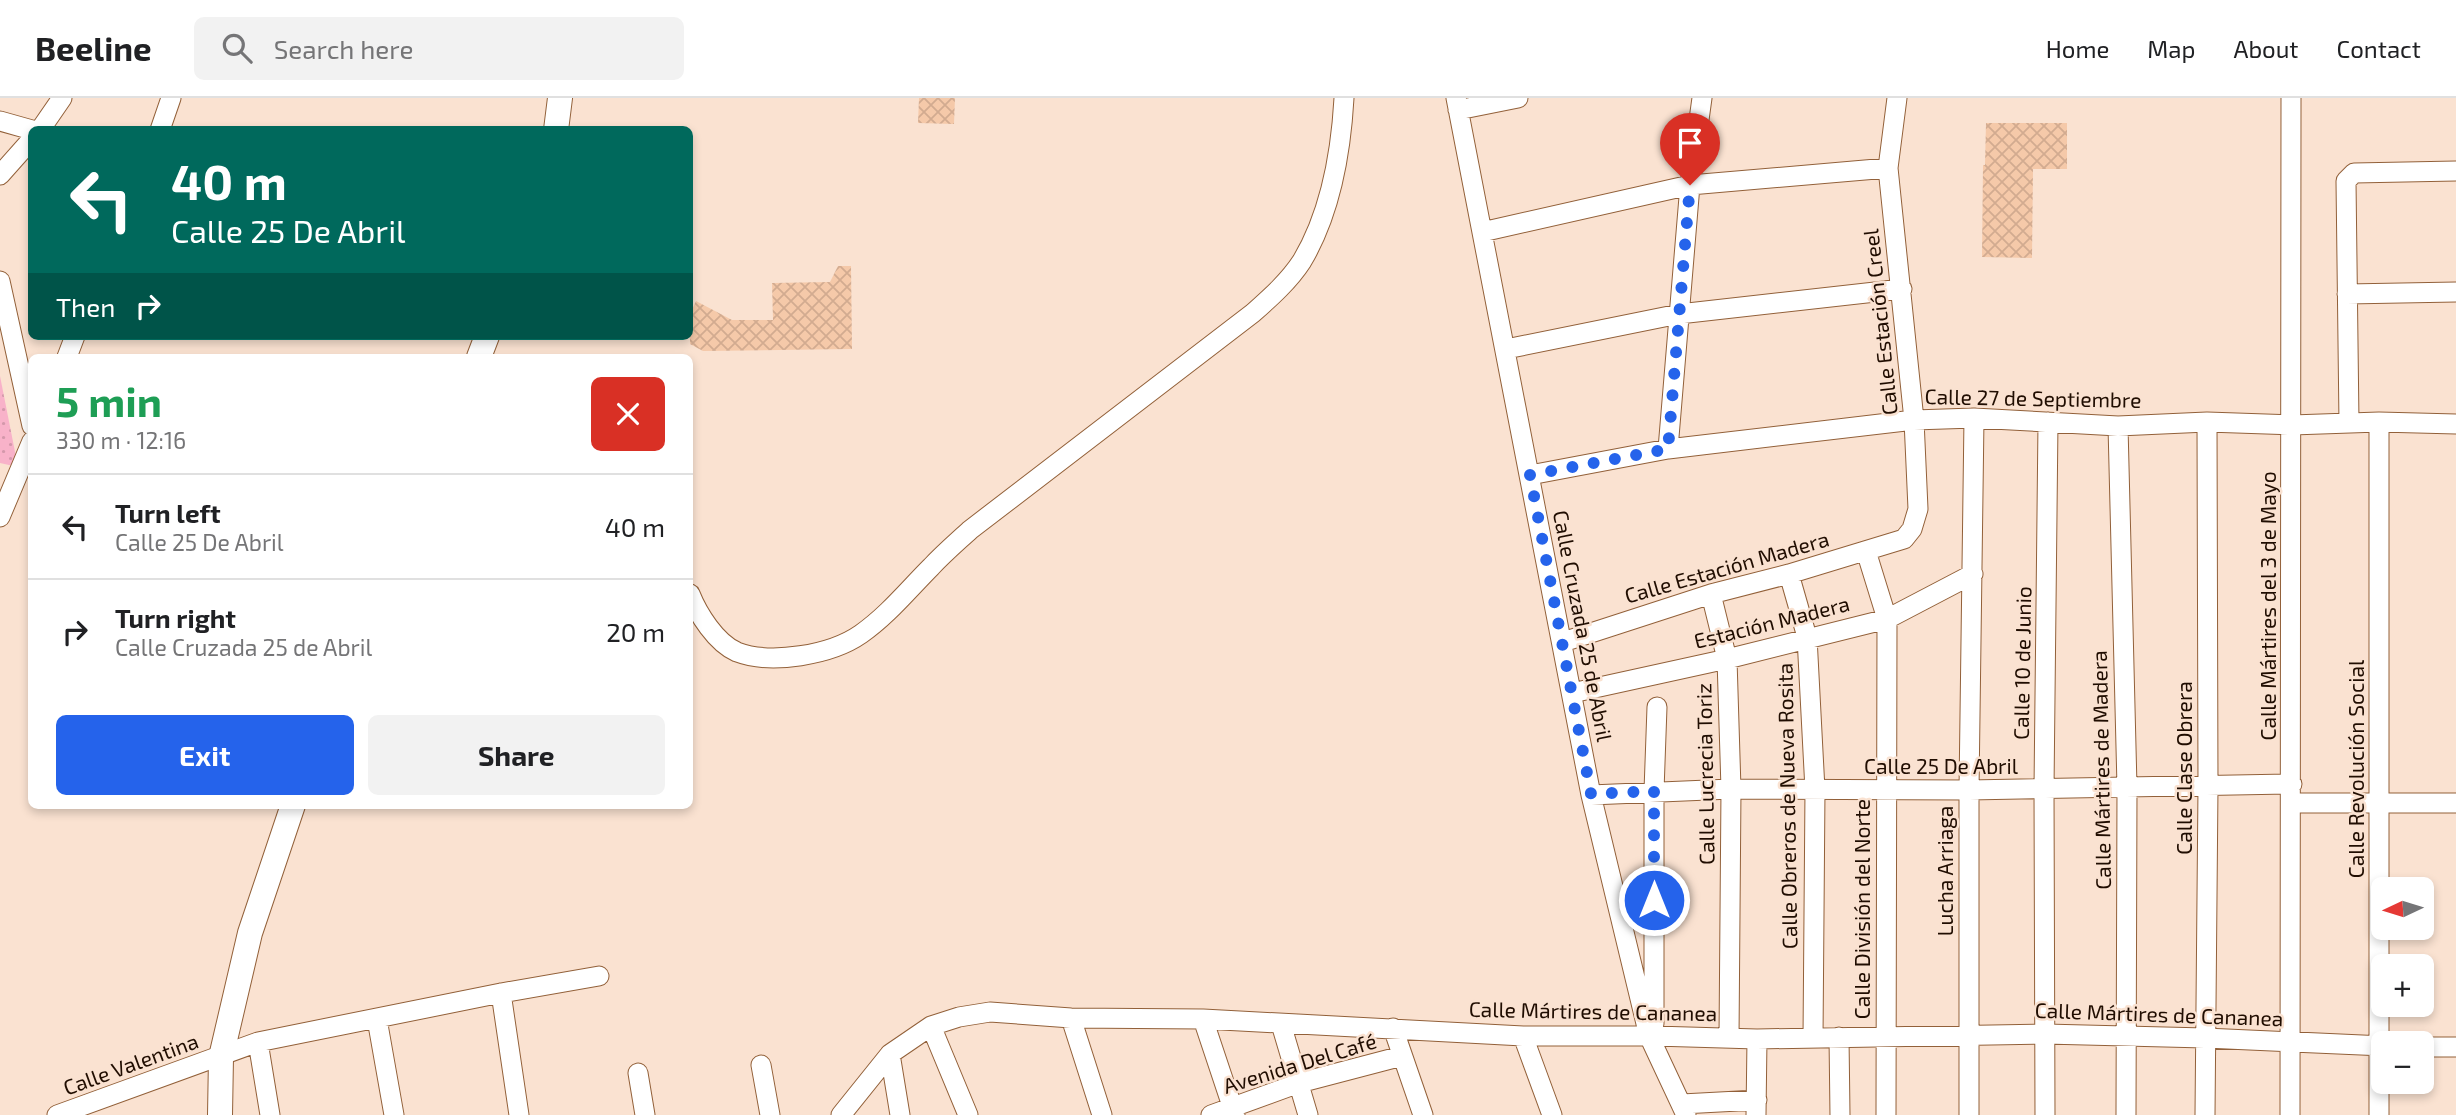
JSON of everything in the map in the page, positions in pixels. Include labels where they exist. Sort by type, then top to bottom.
[{"type":"main road","points":[[556,126],[560,98]]},
{"type":"main road","points":[[220,1115],[220,1057],[250,933],[292,809]]},
{"type":"street","points":[[43,126],[62,98]]},
{"type":"street","points":[[161,126],[171,98]]},
{"type":"street","points":[[693,602],[697,612],[713,633],[735,651],[775,659],[825,651],[860,635],[895,606],[932,565],[970,530],[1254,313],[1280,288],[1301,262],[1316,234],[1342,135],[1344,98]]},
{"type":"street","points":[[1457,104],[1518,98]]},
{"type":"street","points":[[1668,449],[1690,185],[1702,98]]},
{"type":"street","name":"Calle Estación Creel","points":[[1897,98],[1888,168],[1914,420],[1918,509],[1912,529],[1904,539]]},
{"type":"street","name":"Calle Mártires del 3 de Mayo","points":[[2290,1115],[2291,98]]},
{"type":"street","name":"Calle Cruzada 25 de Abril","points":[[1457,104],[1591,794],[1652,1036]]},
{"type":"street","points":[[0,121],[28,129]]},
{"type":"street","points":[[0,175],[28,144]]},
{"type":"street","points":[[1482,232],[1690,185],[1888,168]]},
{"type":"street","points":[[2348,424],[2346,181],[2354,173],[2456,171]]},
{"type":"street","points":[[0,281],[28,408]]},
{"type":"street","points":[[1506,349],[1679,314],[1902,289]]},
{"type":"street","points":[[2347,294],[2456,292]]},
{"type":"street","name":"Calle 27 de Septiembre","points":[[1530,475],[1668,449],[1914,420],[1974,418],[2118,425],[2207,422],[2292,425],[2379,422],[2456,424]]},
{"type":"street","name":"Lucha Arriaga","points":[[1969,1115],[1969,790],[1974,418]]},
{"type":"street","name":"Calle 10 de Junio","points":[[2045,1115],[2048,422]]},
{"type":"street","name":"Calle Clase Obrera","points":[[2204,1115],[2208,787],[2207,422]]},
{"type":"street","name":"Calle Revolución Social","points":[[2379,422],[2381,1031]]},
{"type":"street","name":"Calle Mártires de Madera","points":[[2118,425],[2127,787],[2126,1115]]},
{"type":"street","points":[[0,517],[4,495],[28,449]]},
{"type":"street","name":"Calle Estación Madera","points":[[1563,642],[1712,594],[1904,539]]},
{"type":"street","name":"Calle División del Norte","points":[[1866,551],[1887,619],[1886,1115]]},
{"type":"street","name":"Calle Obreros de Nueva Rosita","points":[[1789,574],[1807,637],[1815,790],[1813,1038]]},
{"type":"street","name":"Estación Madera","points":[[1572,693],[1727,659],[1887,619],[1973,574]]},
{"type":"street","name":"Calle Lucrecia Toriz","points":[[1712,594],[1727,659],[1731,789],[1729,1038]]},
{"type":"street","points":[[1657,707],[1652,1036],[1684,1110],[1756,1108],[1757,1039]]},
{"type":"street","name":"Calle 25 De Abril","points":[[1591,794],[1731,789],[2208,787],[2380,805],[2456,803]]},
{"type":"street","name":"Calle Valentina","points":[[57,1115],[258,1042],[599,976]]},
{"type":"street","points":[[501,993],[519,1115]]},
{"type":"street","name":"Calle Mártires de Cananea","points":[[841,1115],[890,1054],[931,1026],[959,1017],[990,1012],[1071,1018],[1203,1019],[1523,1036],[1757,1039],[2045,1034],[2371,1046]]},
{"type":"street","points":[[1071,1018],[1102,1115]]},
{"type":"street","points":[[377,1019],[394,1115]]},
{"type":"street","points":[[1203,1019],[1233,1111]]},
{"type":"street","points":[[1281,1024],[1308,1115]]},
{"type":"street","points":[[931,1026],[968,1115]]},
{"type":"street","points":[[1393,1028],[1423,1115]]},
{"type":"street","points":[[1523,1036],[1552,1115]]},
{"type":"street","points":[[1839,1037],[1840,1115]]},
{"type":"street","points":[[258,1042],[270,1115]]},
{"type":"street","points":[[2434,1046],[2456,1047]]},
{"type":"street","points":[[890,1054],[900,1115]]},
{"type":"street","name":"Avenida Del Café","points":[[1211,1115],[1233,1111],[1299,1083],[1402,1056]]},
{"type":"street","points":[[761,1065],[770,1115]]},
{"type":"street","points":[[638,1073],[645,1115]]},
{"type":"street","name":"Calle Revolución Social","points":[[2379,1115],[2380,1094]]},
{"type":"shaded area","points":[[0,376],[18,467],[0,463]]},
{"type":"building","points":[[919,98],[955,98],[954,124],[918,123]]},
{"type":"building","points":[[1986,123],[2067,123],[2067,169],[2033,169],[2032,258],[1982,257]]},
{"type":"building","points":[[838,266],[851,266],[852,349],[703,351],[690,344],[690,340],[693,340],[693,308],[696,301],[732,320],[773,320],[772,283],[830,282]]},
{"type":"route","points":[[1654,900],[1654,791],[1591,794],[1530,475],[1668,449],[1690,185]]}]
